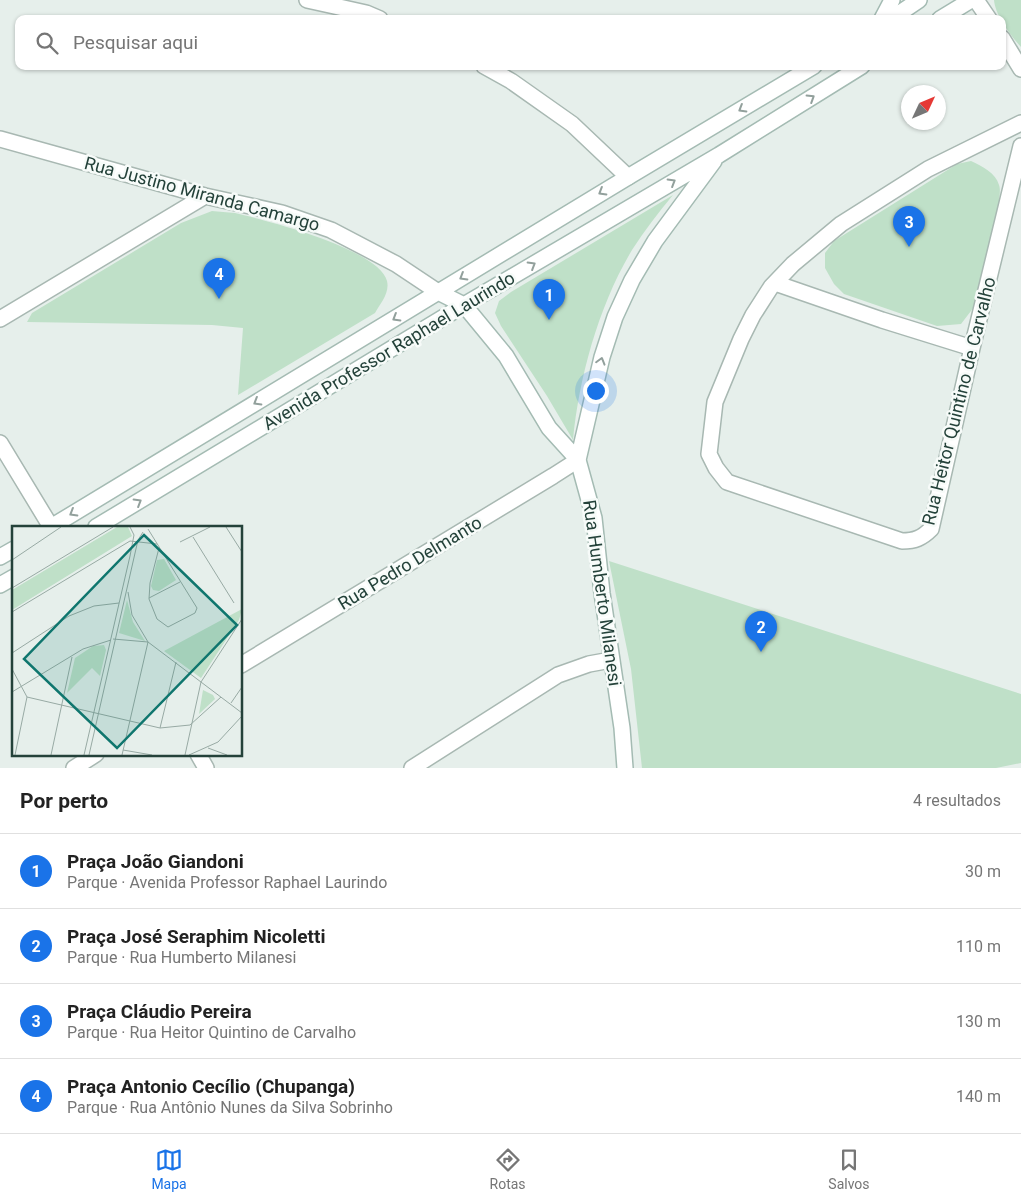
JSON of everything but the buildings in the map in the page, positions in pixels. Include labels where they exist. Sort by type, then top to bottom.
[{"type":"street","points":[[307,0],[371,15]]},
{"type":"street","points":[[884,15],[892,0]]},
{"type":"street","points":[[897,15],[919,0]]},
{"type":"street","points":[[947,15],[971,0]]},
{"type":"street","points":[[976,0],[986,15]]},
{"type":"street","points":[[1006,45],[1021,69]]},
{"type":"street","points":[[491,70],[511,81],[572,124],[628,177]]},
{"type":"street","name":"Avenida Professor Raphael Laurindo","points":[[53,526],[807,70]]},
{"type":"street","name":"Avenida Professor Raphael Laurindo","points":[[98,526],[464,305],[719,155],[856,70]]},
{"type":"street","name":"Rua Heitor Quintino de Carvalho","points":[[1021,123],[928,169],[841,224],[800,258],[775,283],[753,315],[715,402],[709,454],[716,468],[727,482],[902,541],[913,541],[922,537],[931,529],[1021,146]]},
{"type":"street","name":"Rua Justino Miranda Camargo","points":[[0,139],[205,196],[282,213],[331,230],[396,264],[438,292],[464,305],[506,356],[549,428],[578,460]]},
{"type":"street","name":"Rua Humberto Milanesi","points":[[625,768],[622,728],[594,518],[578,460],[602,357],[632,280],[655,241],[719,155]]},
{"type":"street","points":[[0,319],[205,196]]},
{"type":"street","points":[[775,283],[882,320],[972,348]]},
{"type":"street","points":[[0,443],[50,526]]},
{"type":"street","name":"Rua Pedro Delmanto","points":[[242,663],[578,460]]},
{"type":"street","points":[[0,557],[12,550]]},
{"type":"street","points":[[0,585],[12,578]]},
{"type":"street","points":[[412,768],[558,675],[589,664],[612,660]]},
{"type":"street","points":[[74,768],[93,756]]},
{"type":"street","points":[[199,756],[206,768]]},
{"type":"green space","points":[[994,0],[1021,0],[1021,47],[1006,28],[1006,15],[998,15]]},
{"type":"green space","points":[[971,161],[992,173],[1000,187],[1000,194],[974,307],[961,324],[937,326],[844,294],[834,284],[825,268],[825,253],[834,241],[957,164]]},
{"type":"green space","points":[[673,195],[651,222],[632,250],[620,271],[600,318],[580,391],[573,440],[547,396],[501,326],[495,313],[499,301]]},
{"type":"green space","points":[[212,211],[235,213],[270,222],[343,247],[364,258],[379,269],[388,285],[384,298],[375,313],[238,395],[243,328],[212,325],[27,322],[32,313],[181,223]]},
{"type":"green space","points":[[609,561],[1021,694],[1021,763],[996,768],[642,768],[631,669]]},
{"type":"place","name":"Praça Cláudio Pereira","points":[[909,247]]},
{"type":"place","name":"Praça Antonio Cecílio (Chupanga)","points":[[219,299]]},
{"type":"place","name":"Praça João Giandoni","points":[[549,320]]},
{"type":"place","name":"Praça José Seraphim Nicoletti","points":[[761,652]]}]
